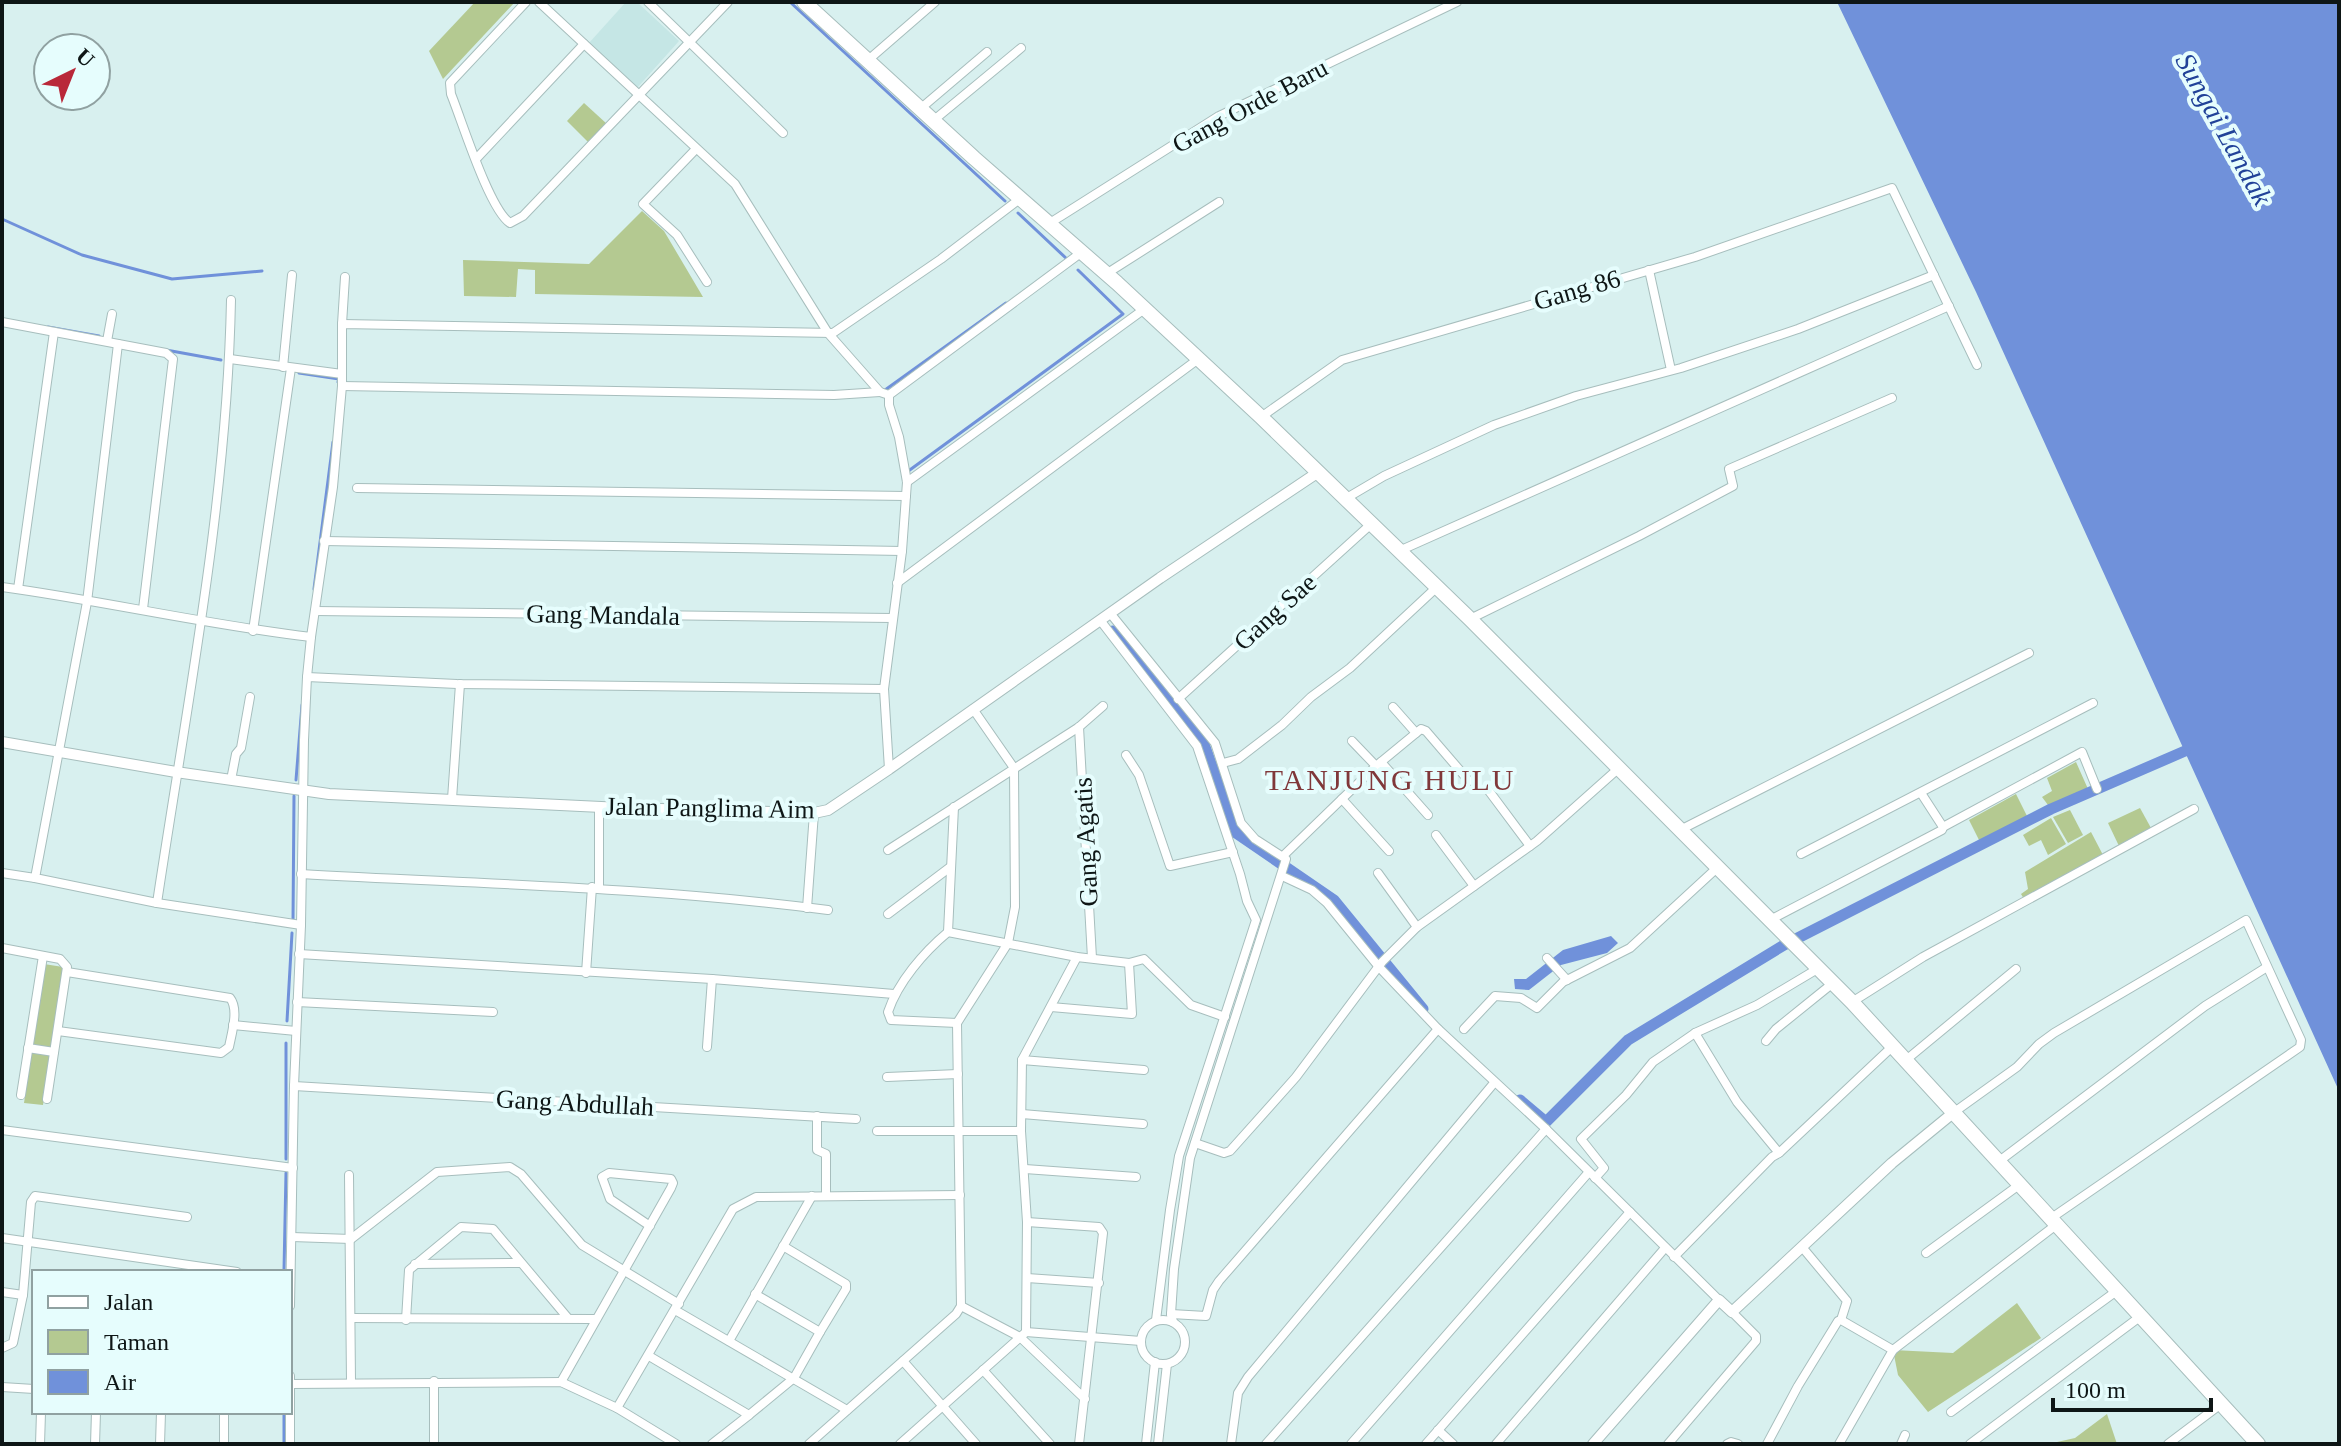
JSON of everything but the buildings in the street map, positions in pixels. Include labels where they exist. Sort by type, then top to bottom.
[{"type":"main road","points":[[804,2],[1197,360],[1266,413],[1317,473],[1470,619],[1852,1002],[2258,1444]]},
{"type":"street","points":[[526,2],[450,83],[451,94],[476,159],[500,214],[510,223],[523,216],[728,2]]},
{"type":"street","points":[[539,2],[735,184],[828,333],[884,394],[899,437],[907,482],[902,551],[884,689],[889,769]]},
{"type":"street","points":[[648,2],[783,133]]},
{"type":"street","points":[[867,61],[935,2]]},
{"type":"street","name":"Gang Orde Baru","points":[[1050,223],[1219,116],[1457,2]]},
{"type":"street","points":[[476,159],[584,44]]},
{"type":"street","points":[[934,120],[1021,48]]},
{"type":"street","points":[[920,109],[987,52]]},
{"type":"street","points":[[696,149],[643,204],[677,235],[707,282]]},
{"type":"street","name":"Gang 86","points":[[1266,413],[1342,360],[1695,257],[1892,188],[1934,275]]},
{"type":"street","points":[[342,324],[828,333],[896,291],[1021,198]]},
{"type":"street","points":[[1106,274],[1219,202]]},
{"type":"street","points":[[342,386],[884,394],[1082,252]]},
{"type":"street","points":[[1649,270],[1671,370]]},
{"type":"street","points":[[253,631],[287,367],[292,275]]},
{"type":"street","points":[[1345,499],[1384,476],[1494,425],[1576,396],[1671,370],[1834,316],[1934,275],[1977,365]]},
{"type":"street","points":[[290,1270],[307,677],[333,487],[342,386],[345,277]]},
{"type":"street","points":[[157,903],[218,488],[230,359],[231,300]]},
{"type":"street","points":[[1399,551],[1949,306]]},
{"type":"street","points":[[907,482],[1143,310]]},
{"type":"street","points":[[107,341],[112,314]]},
{"type":"street","points":[[2,322],[171,355],[173,362],[143,609]]},
{"type":"street","points":[[18,589],[54,332]]},
{"type":"street","points":[[35,878],[87,602],[118,344]]},
{"type":"street","points":[[230,359],[342,374]]},
{"type":"street","points":[[897,583],[1197,360]]},
{"type":"street","points":[[1470,619],[1733,486],[1729,469],[1892,398]]},
{"type":"street","name":"Jalan Panglima Aim","points":[[2,742],[304,791],[599,807],[814,813],[828,810],[889,769],[1105,616],[1317,473]]},
{"type":"street","points":[[357,488],[906,496]]},
{"type":"street","name":"Gang Sae","points":[[1178,699],[1370,525]]},
{"type":"street","points":[[324,541],[902,551]]},
{"type":"street","points":[[2,587],[143,609],[253,631],[311,637]]},
{"type":"street","points":[[1223,763],[1238,759],[1282,725],[1311,697],[1350,668],[1437,587]]},
{"type":"street","name":"Gang Mandala","points":[[315,611],[892,618]]},
{"type":"street","points":[[1105,616],[1215,743],[1241,823],[1255,839],[1285,859]]},
{"type":"street","points":[[1105,616],[1197,746],[1247,901],[1256,920],[1179,1156],[1156,1320]]},
{"type":"street","points":[[1682,829],[2029,653]]},
{"type":"street","points":[[307,677],[460,684],[884,689]]},
{"type":"street","points":[[452,799],[460,684]]},
{"type":"street","points":[[231,780],[236,754],[241,748],[250,697]]},
{"type":"street","points":[[1801,854],[2093,703]]},
{"type":"street","points":[[888,850],[1079,727],[1103,706]]},
{"type":"street","points":[[1393,707],[1416,733]]},
{"type":"street","points":[[809,1444],[956,1314],[961,1306],[957,1023],[1008,943],[1015,907],[1014,768],[973,709]]},
{"type":"street","name":"Gang Agatis","points":[[1079,727],[1092,958]]},
{"type":"street","points":[[1438,1029],[1219,1281],[1213,1290],[1206,1316],[1172,1318],[1156,1320],[1148,1325],[1141,1341],[1144,1353],[1155,1362],[1167,1364],[1178,1358],[1186,1343],[1181,1328],[1172,1318],[1185,1183],[1285,859],[1378,764],[1421,729],[1469,781]]},
{"type":"street","points":[[1352,741],[1428,815]]},
{"type":"street","points":[[1772,919],[2082,752],[2097,789]]},
{"type":"street","points":[[1126,755],[1139,775],[1170,866],[1233,852]]},
{"type":"street","points":[[1195,1143],[1224,1153],[1230,1151],[1296,1077],[1390,954],[1417,927],[1530,846],[1619,768]]},
{"type":"street","points":[[1489,791],[1530,846]]},
{"type":"street","points":[[1921,793],[1943,827]]},
{"type":"street","points":[[1342,799],[1389,851]]},
{"type":"street","points":[[586,973],[596,888],[599,807]]},
{"type":"street","points":[[954,807],[948,932],[929,950],[894,994],[888,1012],[891,1020],[957,1023]]},
{"type":"street","points":[[1852,1002],[1923,957],[2194,809]]},
{"type":"street","points":[[807,908],[814,813]]},
{"type":"street","points":[[1436,835],[1474,886]]},
{"type":"street","points":[[1464,1029],[1495,996],[1521,998],[1537,1008],[1567,980],[1630,948],[1718,867]]},
{"type":"street","points":[[888,914],[949,868]]},
{"type":"street","points":[[2,873],[157,903],[301,925]]},
{"type":"street","points":[[1378,873],[1417,927]]},
{"type":"street","points":[[301,874],[596,888],[697,895],[828,910]]},
{"type":"street","points":[[1282,875],[1312,890],[1327,903],[1438,1029],[1546,1129],[1756,1336],[1756,1341],[1668,1444]]},
{"type":"street","points":[[1732,1312],[1921,1137],[2017,1067],[2039,1044],[2245,919],[2301,1040],[2300,1047],[2053,1222],[1893,1350],[1839,1444]]},
{"type":"street","points":[[1256,920],[1266,923]]},
{"type":"street","points":[[948,932],[1077,957],[1129,963],[1144,959],[1191,1005],[1225,1017]]},
{"type":"street","points":[[2,948],[60,959],[67,972],[47,1099]]},
{"type":"street","points":[[299,954],[712,979],[894,994]]},
{"type":"street","points":[[21,1095],[43,956]]},
{"type":"street","points":[[901,1444],[1023,1334],[1027,1222],[1021,1131],[1022,1060],[1077,957]]},
{"type":"street","points":[[1547,958],[1567,980]]},
{"type":"street","points":[[1051,1007],[1132,1014],[1129,963]]},
{"type":"street","points":[[1998,1162],[2205,1006],[2267,967]]},
{"type":"street","points":[[1351,1444],[1592,1175],[1604,1168],[1581,1139],[1626,1095],[1653,1062],[1695,1033],[1757,1005],[1819,968]]},
{"type":"street","points":[[1906,1060],[2016,969]]},
{"type":"street","points":[[58,1031],[221,1053],[229,1047],[233,1025],[235,1005],[230,998],[67,972]]},
{"type":"street","points":[[707,1047],[712,979]]},
{"type":"street","points":[[1766,1041],[1781,1024],[1833,983]]},
{"type":"street","points":[[297,1002],[493,1012]]},
{"type":"street","points":[[233,1025],[296,1031]]},
{"type":"street","points":[[1695,1033],[1737,1102],[1776,1151]]},
{"type":"street","points":[[1674,1257],[1776,1151],[1893,1046]]},
{"type":"street","points":[[28,1048],[54,1052]]},
{"type":"street","points":[[1022,1060],[1144,1070]]},
{"type":"street","points":[[887,1077],[958,1074]]},
{"type":"street","points":[[1231,1444],[1238,1393],[1248,1377],[1494,1083]]},
{"type":"street","name":"Gang Abdullah","points":[[294,1086],[856,1119]]},
{"type":"street","points":[[1022,1114],[1143,1124]]},
{"type":"street","points":[[817,1116],[817,1150],[826,1154],[826,1196]]},
{"type":"street","points":[[1266,1444],[1546,1129]]},
{"type":"street","points":[[2,1130],[293,1168]]},
{"type":"street","points":[[877,1131],[1021,1131]]},
{"type":"street","points":[[292,1237],[351,1239],[437,1172],[510,1167],[521,1174],[576,1240],[729,1341],[847,1410]]},
{"type":"street","points":[[1025,1169],[1136,1177]]},
{"type":"street","points":[[561,1382],[595,1319],[625,1273],[650,1226],[673,1181],[609,1173],[602,1177],[610,1199],[650,1226]]},
{"type":"street","points":[[349,1175],[351,1382]]},
{"type":"street","points":[[1926,1253],[2019,1185]]},
{"type":"street","points":[[617,1408],[738,1205],[756,1197],[960,1195]]},
{"type":"street","points":[[2,1348],[13,1343],[23,1295],[31,1202],[35,1196],[187,1217]]},
{"type":"street","points":[[729,1341],[812,1196]]},
{"type":"street","points":[[1426,1444],[1630,1212]]},
{"type":"street","points":[[1027,1222],[1099,1227],[1103,1233],[1079,1444]]},
{"type":"street","points":[[406,1320],[407,1274],[414,1264],[457,1229],[475,1227],[493,1229],[567,1317]]},
{"type":"street","points":[[2,1238],[223,1270]]},
{"type":"street","points":[[712,1444],[794,1378],[846,1289],[846,1284],[783,1246]]},
{"type":"street","points":[[1767,1444],[1834,1324],[1841,1320],[1847,1301],[1802,1247]]},
{"type":"street","points":[[1496,1444],[1665,1248]]},
{"type":"street","points":[[414,1264],[520,1263]]},
{"type":"street","points":[[1027,1278],[1099,1283]]},
{"type":"street","points":[[1951,1412],[2118,1290]]},
{"type":"street","points":[[2,1292],[23,1295]]},
{"type":"street","points":[[755,1294],[820,1332]]},
{"type":"street","points":[[1593,1444],[1719,1300]]},
{"type":"street","points":[[961,1306],[1023,1334],[1141,1341]]},
{"type":"street","points":[[1970,1444],[2141,1316]]},
{"type":"street","points":[[351,1318],[595,1319]]},
{"type":"street","points":[[1841,1320],[1893,1350]]},
{"type":"street","points":[[1023,1334],[1085,1399]]},
{"type":"street","points":[[649,1356],[749,1415]]},
{"type":"street","points":[[903,1361],[976,1444]]},
{"type":"street","points":[[1146,1444],[1155,1362]]},
{"type":"street","points":[[1158,1444],[1167,1364]]},
{"type":"street","points":[[983,1370],[1050,1444]]},
{"type":"street","points":[[434,1381],[434,1444]]},
{"type":"street","points":[[292,1384],[561,1382],[617,1408],[676,1444]]},
{"type":"street","points":[[2,1387],[32,1389]]},
{"type":"street","points":[[2168,1444],[2221,1404]]},
{"type":"street","points":[[40,1444],[41,1414]]},
{"type":"street","points":[[95,1444],[96,1414]]},
{"type":"street","points":[[160,1444],[161,1414]]},
{"type":"street","points":[[224,1414],[224,1444]]},
{"type":"street","points":[[290,1414],[290,1444]]},
{"type":"street","points":[[1438,1430],[1453,1444]]},
{"type":"street","points":[[1901,1444],[1905,1435]]},
{"type":"street","points":[[1727,1444],[1738,1444]]},
{"type":"shaded area","points":[[626,2],[637,2],[679,41],[637,88],[589,43]]},
{"type":"green space","points":[[475,2],[515,2],[443,79],[429,51]]},
{"type":"green space","points":[[584,103],[607,124],[589,143],[567,121]]},
{"type":"green space","points":[[642,211],[664,231],[703,297],[535,294],[535,270],[518,269],[516,297],[464,296],[463,260],[589,264]]},
{"type":"green space","points":[[2076,762],[2088,789],[2048,805],[2042,797],[2052,791],[2047,778]]},
{"type":"green space","points":[[2016,794],[2028,818],[1980,842],[1969,820]]},
{"type":"green space","points":[[2140,808],[2151,828],[2119,846],[2108,823]]},
{"type":"green space","points":[[2070,810],[2083,835],[2068,843],[2053,817]]},
{"type":"green space","points":[[2051,818],[2066,844],[2048,855],[2041,840],[2029,846],[2023,835]]},
{"type":"green space","points":[[2091,832],[2103,855],[2024,899],[2021,894],[2028,889],[2025,872]]},
{"type":"green space","points":[[44,964],[63,967],[43,1105],[24,1103]]},
{"type":"green space","points":[[2017,1303],[2041,1338],[1928,1412],[1898,1375],[1893,1350],[1953,1353]]},
{"type":"green space","points":[[2107,1414],[2117,1444],[2048,1444],[2075,1438]]},
{"type":"water","name":"Sungai Landak","points":[[1837,2],[2339,2],[2339,1091],[1976,292]]},
{"type":"water","points":[[1611,936],[1618,943],[1607,953],[1561,965],[1529,990],[1515,989],[1514,979],[1526,979],[1563,950]]},
{"type":"waterway","points":[[790,2],[1005,201]]},
{"type":"waterway","points":[[1018,213],[1068,260]]},
{"type":"waterway","points":[[2,219],[82,255],[172,279],[262,271]]},
{"type":"waterway","points":[[907,472],[1123,314],[1078,270]]},
{"type":"waterway","points":[[885,390],[1006,303]]},
{"type":"waterway","points":[[48,327],[99,336]]},
{"type":"waterway","points":[[166,350],[221,360]]},
{"type":"waterway","points":[[299,373],[339,379],[338,382]]},
{"type":"waterway","points":[[314,589],[333,442]]},
{"type":"waterway","points":[[1113,631],[1204,744],[1236,833],[1334,900],[1423,1009]]},
{"type":"waterway","points":[[296,780],[302,705]]},
{"type":"waterway","points":[[1520,1100],[1546,1122],[1628,1040],[1784,945],[2051,809],[2185,751]]},
{"type":"waterway","points":[[293,921],[294,796]]},
{"type":"waterway","points":[[287,1021],[292,933]]},
{"type":"waterway","points":[[286,1043],[286,1159]]},
{"type":"waterway","points":[[284,1270],[286,1173]]},
{"type":"waterway","points":[[284,1414],[284,1444]]},
{"type":"district","name":"TANJUNG HULU","points":[[1390,779]]}]
